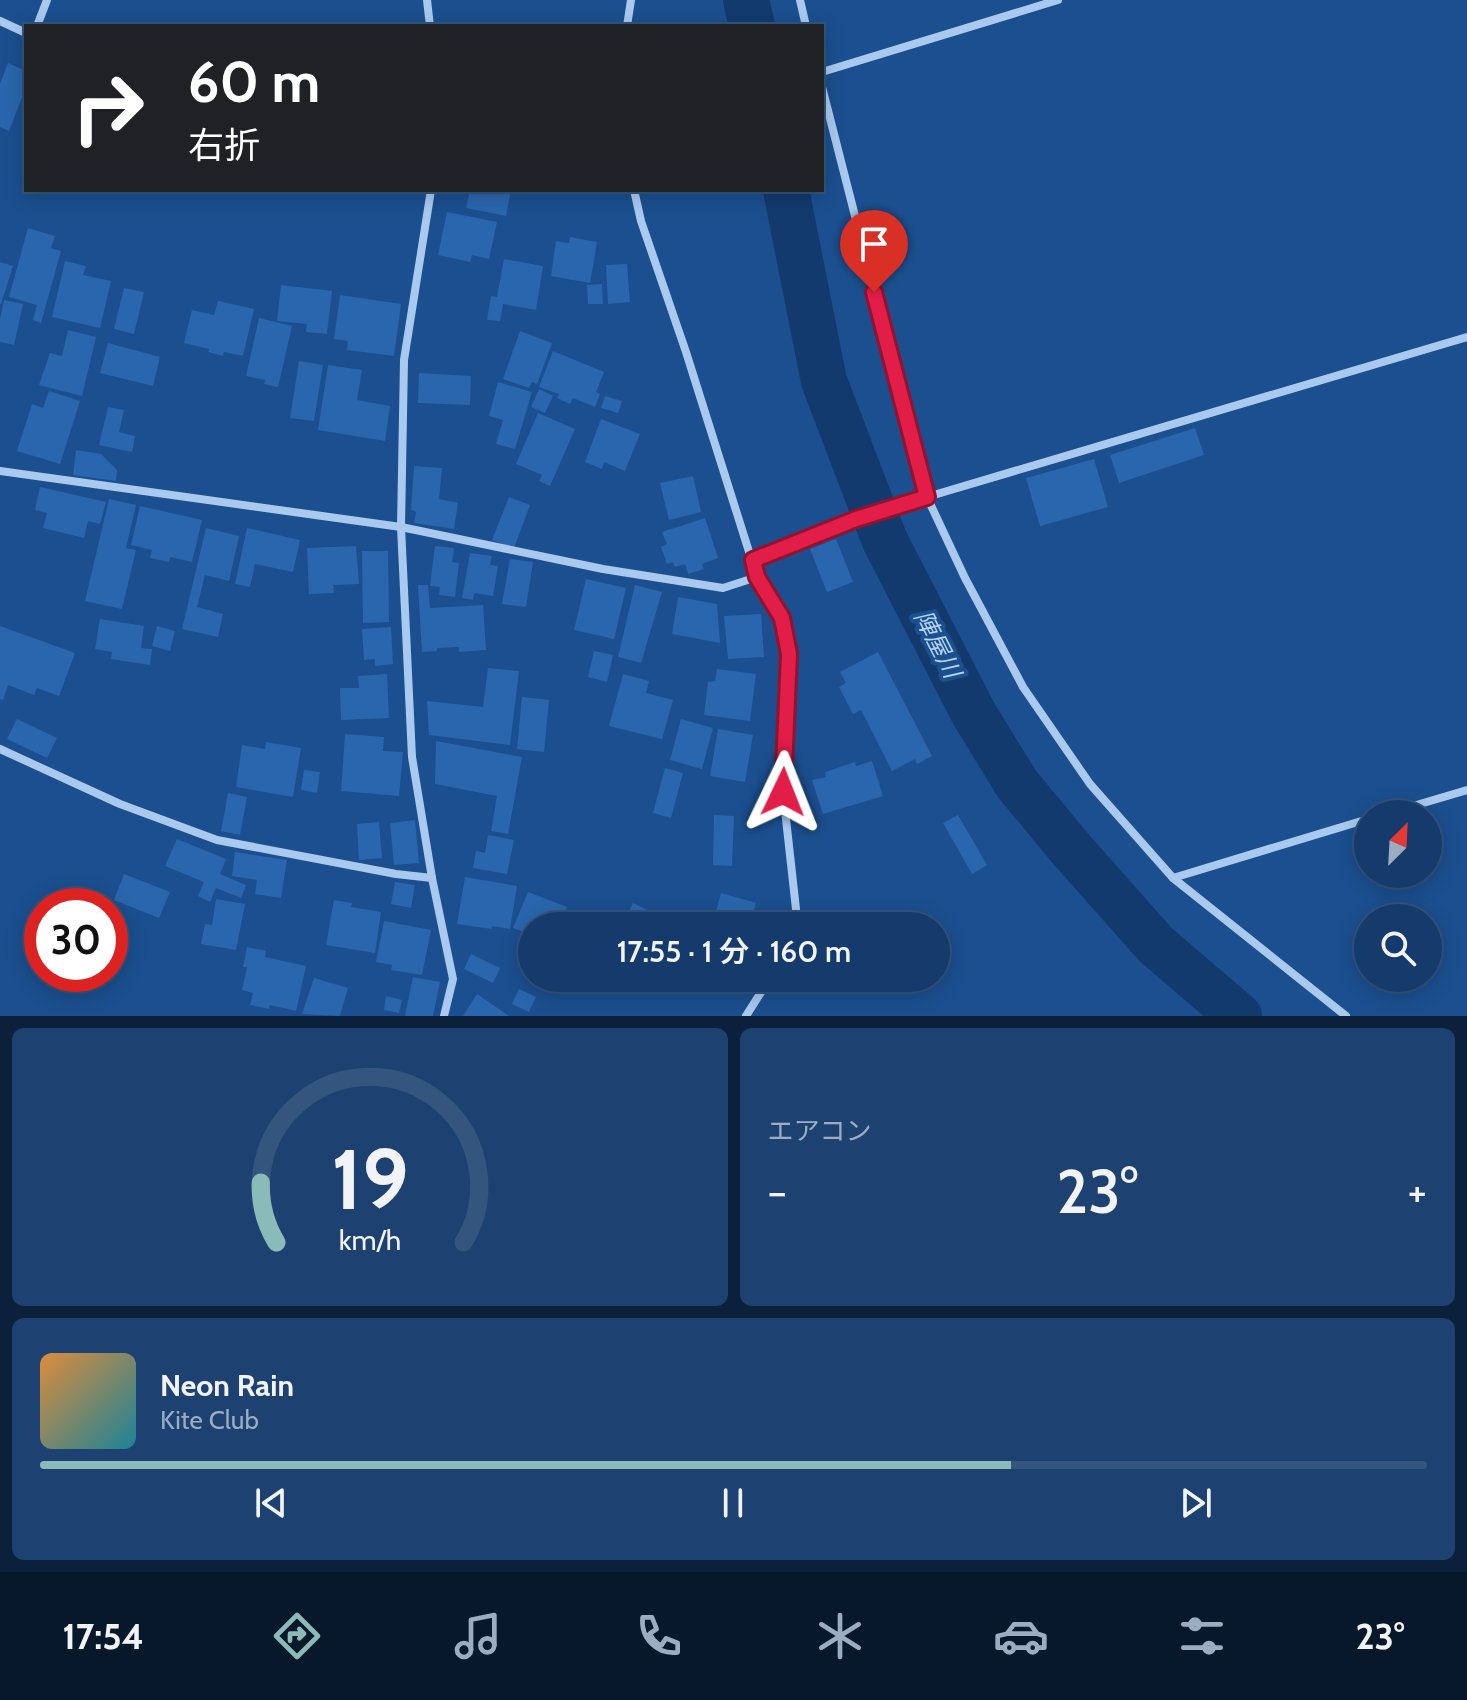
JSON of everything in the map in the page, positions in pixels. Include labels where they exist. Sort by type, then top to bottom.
[{"type":"street","points":[[38,24],[47,0]]},
{"type":"street","points":[[427,0],[430,24]]},
{"type":"street","points":[[627,24],[631,0]]},
{"type":"street","points":[[800,0],[806,24]]},
{"type":"street","points":[[824,71],[1058,0]]},
{"type":"street","points":[[0,21],[24,32]]},
{"type":"street","points":[[824,95],[927,497],[965,578],[1023,687],[1090,784],[1173,878],[1346,1016]]},
{"type":"street","points":[[431,192],[404,360],[401,527],[412,757],[453,979],[444,1016]]},
{"type":"street","points":[[634,192],[641,221],[757,577],[782,618],[789,654],[783,792],[796,912]]},
{"type":"street","points":[[753,560],[856,519],[1467,337]]},
{"type":"street","points":[[0,471],[401,527],[603,569],[723,588],[757,577]]},
{"type":"street","points":[[0,749],[120,804],[217,840],[432,878]]},
{"type":"street","points":[[1433,800],[1467,790]]},
{"type":"street","points":[[1173,878],[1354,823]]},
{"type":"street","points":[[746,1016],[761,992]]},
{"type":"building","points":[[8,63],[24,70],[24,92],[9,131],[0,127],[0,84]]},
{"type":"building","points":[[470,192],[511,192],[506,216],[466,208]]},
{"type":"building","points":[[447,212],[497,222],[489,259],[472,255],[470,262],[438,255]]},
{"type":"building","points":[[28,228],[55,236],[51,248],[61,251],[41,323],[33,320],[37,305],[9,297]]},
{"type":"building","points":[[570,237],[597,242],[590,283],[551,276],[556,241],[569,243]]},
{"type":"building","points":[[504,259],[543,266],[536,310],[503,304],[500,321],[487,320],[491,296],[497,297]]},
{"type":"building","points":[[65,261],[86,266],[83,275],[111,281],[100,328],[52,317]]},
{"type":"building","points":[[0,262],[13,266],[1,304],[0,304]]},
{"type":"building","points":[[627,264],[630,302],[608,304],[606,265]]},
{"type":"building","points":[[602,284],[603,304],[588,304],[587,285]]},
{"type":"building","points":[[281,285],[332,291],[327,334],[306,332],[307,324],[277,321]]},
{"type":"building","points":[[124,288],[144,292],[134,334],[114,329]]},
{"type":"building","points":[[340,295],[401,304],[394,356],[347,350],[348,341],[334,339]]},
{"type":"building","points":[[4,300],[23,304],[14,345],[0,342]]},
{"type":"building","points":[[218,301],[254,309],[243,356],[224,352],[223,356],[184,343],[192,310],[214,315]]},
{"type":"building","points":[[259,318],[292,326],[278,387],[246,376]]},
{"type":"building","points":[[68,330],[96,337],[82,396],[39,385],[50,353],[62,356]]},
{"type":"building","points":[[520,331],[552,343],[537,384],[532,382],[529,388],[503,379]]},
{"type":"building","points":[[108,343],[160,357],[153,386],[100,373]]},
{"type":"building","points":[[553,351],[604,372],[596,392],[600,394],[595,407],[573,398],[570,404],[557,398],[559,394],[539,387]]},
{"type":"building","points":[[299,361],[323,365],[314,421],[290,418]]},
{"type":"building","points":[[328,365],[362,370],[357,400],[390,406],[385,441],[318,430]]},
{"type":"building","points":[[419,373],[471,376],[470,405],[418,403]]},
{"type":"building","points":[[498,382],[532,392],[515,449],[496,444],[503,420],[489,416]]},
{"type":"building","points":[[539,389],[553,396],[545,413],[531,407]]},
{"type":"building","points":[[49,391],[80,401],[60,464],[17,451],[32,404],[43,408]]},
{"type":"building","points":[[605,396],[622,401],[618,413],[601,408]]},
{"type":"building","points":[[108,407],[124,410],[119,432],[135,436],[132,452],[99,445]]},
{"type":"building","points":[[538,413],[575,429],[550,486],[539,481],[542,475],[516,464]]},
{"type":"building","points":[[601,419],[640,434],[625,471],[604,462],[602,469],[585,462]]},
{"type":"building","points":[[1195,428],[1204,455],[1119,483],[1110,455]]},
{"type":"building","points":[[76,450],[101,454],[117,470],[116,481],[73,475]]},
{"type":"building","points":[[1094,459],[1108,507],[1040,526],[1026,478]]},
{"type":"building","points":[[414,466],[442,468],[439,499],[458,503],[454,529],[414,523],[416,512],[411,510]]},
{"type":"building","points":[[693,476],[701,512],[669,520],[660,483]]},
{"type":"building","points":[[40,487],[106,502],[100,524],[88,521],[84,538],[43,528],[47,513],[35,510]]},
{"type":"building","points":[[509,497],[530,505],[514,548],[492,540]]},
{"type":"building","points":[[109,499],[136,505],[126,548],[136,550],[122,609],[85,601]]},
{"type":"building","points":[[140,506],[202,520],[192,562],[170,557],[169,562],[150,558],[152,550],[131,545]]},
{"type":"building","points":[[705,518],[718,558],[702,564],[704,569],[688,574],[685,564],[675,567],[673,562],[667,564],[661,547],[667,544],[662,532]]},
{"type":"building","points":[[206,528],[239,536],[229,581],[205,575],[197,607],[223,614],[218,637],[182,629]]},
{"type":"building","points":[[247,528],[300,540],[293,572],[255,564],[250,587],[235,584]]},
{"type":"building","points":[[836,539],[853,582],[827,592],[810,549]]},
{"type":"building","points":[[356,546],[359,584],[333,585],[334,593],[309,594],[307,548]]},
{"type":"building","points":[[435,546],[454,548],[452,562],[459,563],[455,597],[439,595],[440,587],[430,586]]},
{"type":"building","points":[[362,551],[388,551],[389,622],[363,623]]},
{"type":"building","points":[[470,553],[492,556],[490,565],[498,566],[493,596],[474,593],[473,600],[462,598]]},
{"type":"building","points":[[510,559],[533,562],[526,607],[502,604]]},
{"type":"building","points":[[586,579],[626,588],[614,639],[574,630]]},
{"type":"building","points":[[418,585],[428,585],[430,608],[483,605],[486,650],[459,652],[459,647],[422,652]]},
{"type":"building","points":[[635,585],[662,592],[641,663],[618,657]]},
{"type":"building","points":[[678,597],[717,604],[720,643],[672,634]]},
{"type":"building","points":[[761,614],[764,657],[728,659],[724,616]]},
{"type":"building","points":[[100,619],[144,626],[141,648],[152,649],[150,665],[111,659],[112,652],[95,649]]},
{"type":"building","points":[[0,626],[75,653],[59,696],[37,688],[34,695],[8,685],[3,700],[0,699]]},
{"type":"building","points":[[157,626],[175,631],[170,651],[152,646]]},
{"type":"building","points":[[391,627],[393,664],[375,666],[375,659],[364,660],[362,629]]},
{"type":"building","points":[[594,651],[613,655],[607,682],[588,677]]},
{"type":"building","points":[[878,652],[932,756],[917,764],[915,759],[892,771],[861,710],[853,714],[839,687],[846,683],[840,672]]},
{"type":"building","points":[[488,668],[519,671],[510,745],[429,735],[427,701],[483,707]]},
{"type":"building","points":[[717,669],[756,674],[750,721],[704,715],[708,682],[715,681]]},
{"type":"building","points":[[387,674],[389,718],[341,720],[340,688],[359,688],[358,676]]},
{"type":"building","points":[[623,674],[649,681],[646,693],[673,700],[662,739],[609,726]]},
{"type":"building","points":[[522,697],[549,700],[544,752],[517,749]]},
{"type":"building","points":[[17,719],[57,738],[47,758],[7,739]]},
{"type":"building","points":[[681,719],[713,728],[702,769],[670,760]]},
{"type":"building","points":[[718,729],[753,735],[745,782],[710,776]]},
{"type":"building","points":[[345,734],[384,737],[383,751],[403,752],[399,796],[341,791]]},
{"type":"building","points":[[436,741],[522,757],[508,834],[491,831],[497,796],[435,784]]},
{"type":"building","points":[[266,742],[301,748],[293,797],[236,787],[242,745],[265,749]]},
{"type":"building","points":[[872,761],[883,796],[823,814],[812,780],[826,777],[825,772],[855,762],[856,766]]},
{"type":"building","points":[[665,768],[683,773],[671,818],[653,813]]},
{"type":"building","points":[[304,770],[320,772],[317,793],[301,790]]},
{"type":"building","points":[[228,793],[247,797],[240,835],[221,831]]},
{"type":"building","points":[[714,815],[734,816],[732,866],[713,865]]},
{"type":"building","points":[[958,815],[987,865],[972,874],[943,823]]},
{"type":"building","points":[[415,820],[419,863],[394,865],[390,823]]},
{"type":"building","points":[[379,822],[382,858],[359,860],[357,824]]},
{"type":"building","points":[[488,835],[514,840],[507,874],[473,868],[476,851],[485,853]]},
{"type":"building","points":[[177,839],[226,859],[220,874],[246,885],[241,898],[216,888],[210,902],[198,896],[204,882],[165,866]]},
{"type":"building","points":[[235,852],[287,860],[281,898],[255,894],[257,880],[232,876]]},
{"type":"building","points":[[124,874],[170,892],[159,918],[128,906],[128,888],[119,888]]},
{"type":"building","points":[[465,877],[517,886],[510,929],[457,924]]},
{"type":"building","points":[[395,882],[415,885],[411,908],[391,904]]},
{"type":"building","points":[[528,892],[567,907],[565,912],[520,912]]},
{"type":"building","points":[[721,893],[756,903],[753,912],[716,912]]},
{"type":"building","points":[[216,899],[245,904],[236,950],[201,944],[205,924],[212,925]]},
{"type":"building","points":[[334,900],[352,903],[351,907],[381,912],[375,953],[326,945]]},
{"type":"building","points":[[633,903],[652,912],[629,912]]},
{"type":"building","points":[[384,921],[431,930],[422,975],[391,970],[392,965],[376,962]]},
{"type":"building","points":[[247,947],[266,951],[265,957],[306,966],[296,1011],[270,1005],[269,1009],[250,1005],[253,993],[242,990]]},
{"type":"building","points":[[471,954],[500,968],[493,983],[464,969]]},
{"type":"building","points":[[413,977],[440,982],[433,1016],[405,1016]]},
{"type":"building","points":[[314,978],[348,988],[340,1016],[302,1014]]},
{"type":"building","points":[[518,991],[536,997],[529,1012],[512,1004]]},
{"type":"building","points":[[477,994],[509,1016],[463,1016]]},
{"type":"building","points":[[386,996],[402,1000],[399,1013],[384,1010]]},
{"type":"waterway","name":"陣屋川","points":[[746,0],[752,24]]},
{"type":"waterway","name":"陣屋川","points":[[786,192],[824,381],[885,541],[974,714],[1017,784],[1070,848],[1156,945],[1239,1016]]},
{"type":"route","points":[[783,792],[789,654],[782,618],[757,577],[753,560],[856,519],[927,497],[874,292]]}]
